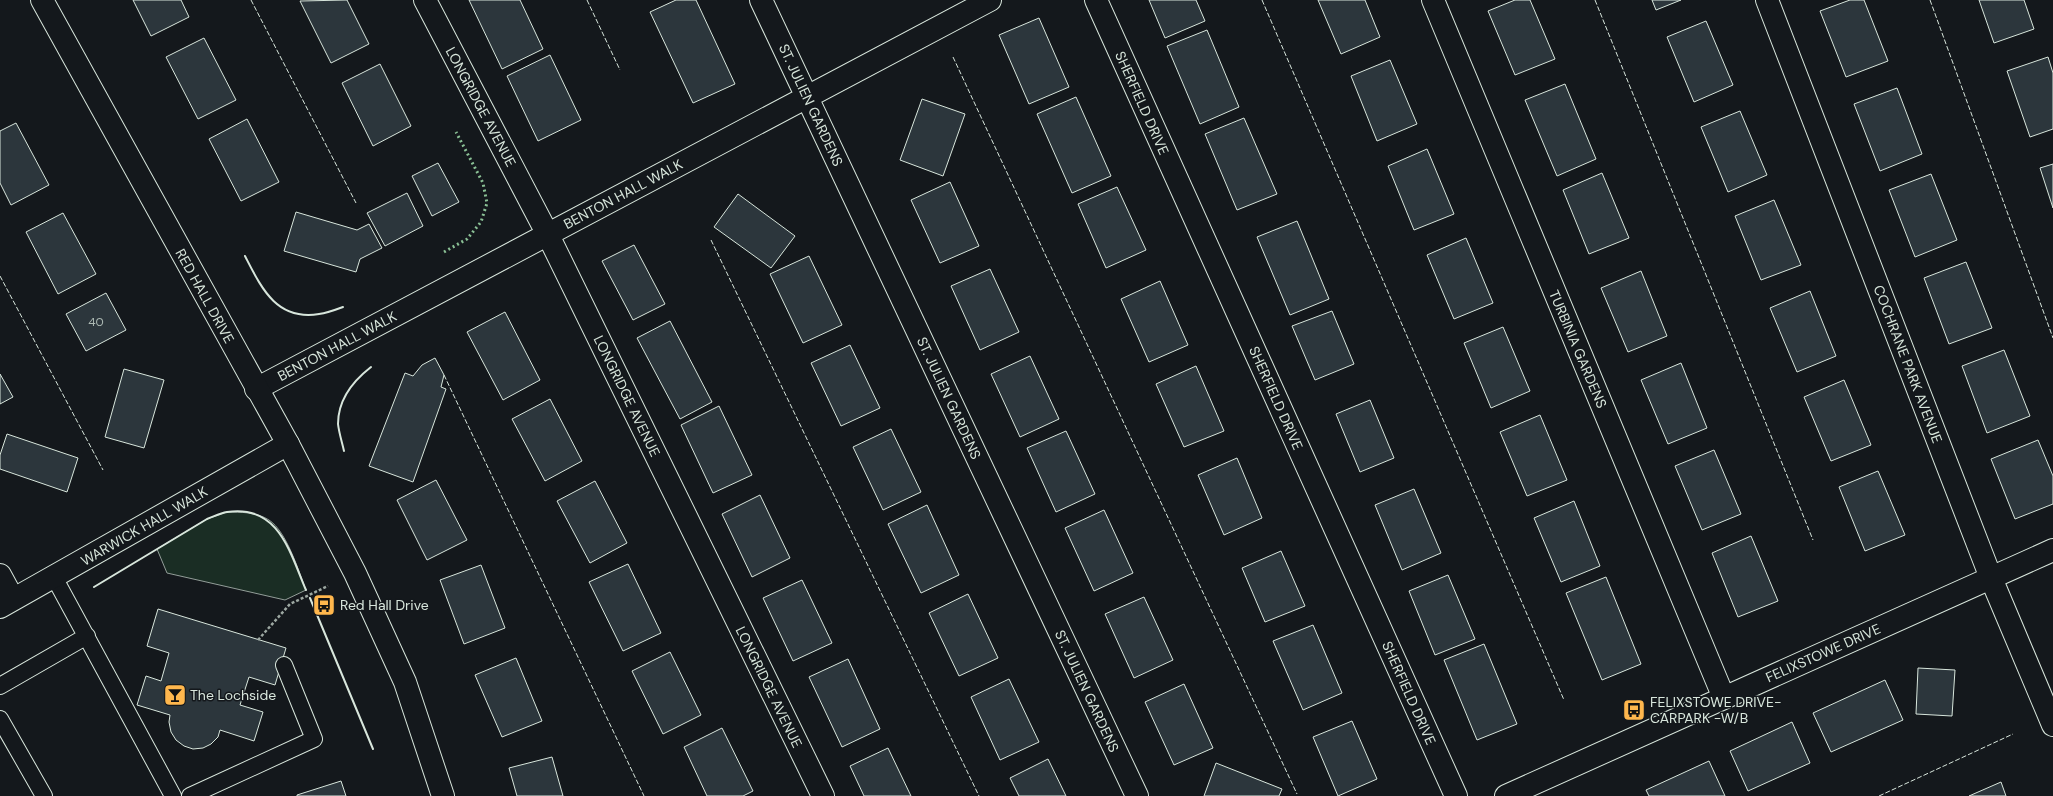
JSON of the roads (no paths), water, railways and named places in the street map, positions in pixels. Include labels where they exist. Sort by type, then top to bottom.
[{"type":"street","name":"RED HALL DRIVE","points":[[42,0],[256,389],[288,444],[355,573],[405,682],[443,796]]},
{"type":"street","name":"LONGRIDGE AVENUE","points":[[425,0],[548,234],[822,796]]},
{"type":"street","name":"ST. JULIEN GARDENS","points":[[761,0],[1137,796]]},
{"type":"street","name":"BENTON HALL WALK","points":[[256,389],[990,0]]},
{"type":"street","name":"SHERFIELD DRIVE","points":[[1096,0],[1456,796]]},
{"type":"street","name":"TURBINIA GARDENS","points":[[1433,0],[1724,698]]},
{"type":"street","name":"COCHRANE PARK AVENUE","points":[[1767,0],[1991,578],[2053,725]]},
{"type":"street","name":"WARWICK HALL WALK","points":[[7,603],[288,444]]},
{"type":"street","name":"FELIXSTOWE DRIVE","points":[[1506,796],[2053,550]]},
{"type":"street","points":[[0,575],[7,603]]},
{"type":"lane","points":[[54,577],[173,796]]},
{"type":"lane","points":[[0,686],[87,636]]},
{"type":"lane","points":[[190,796],[314,739],[284,665]]},
{"type":"lane","points":[[0,719],[44,796]]},
{"type":"place","name":"Red Hall Drive","points":[[324,605]]},
{"type":"place","name":"The Lochside","points":[[175,695]]},
{"type":"place","name":"FELIXSTOWE DRIVE- CARPARK -W/B","points":[[1634,710]]}]
